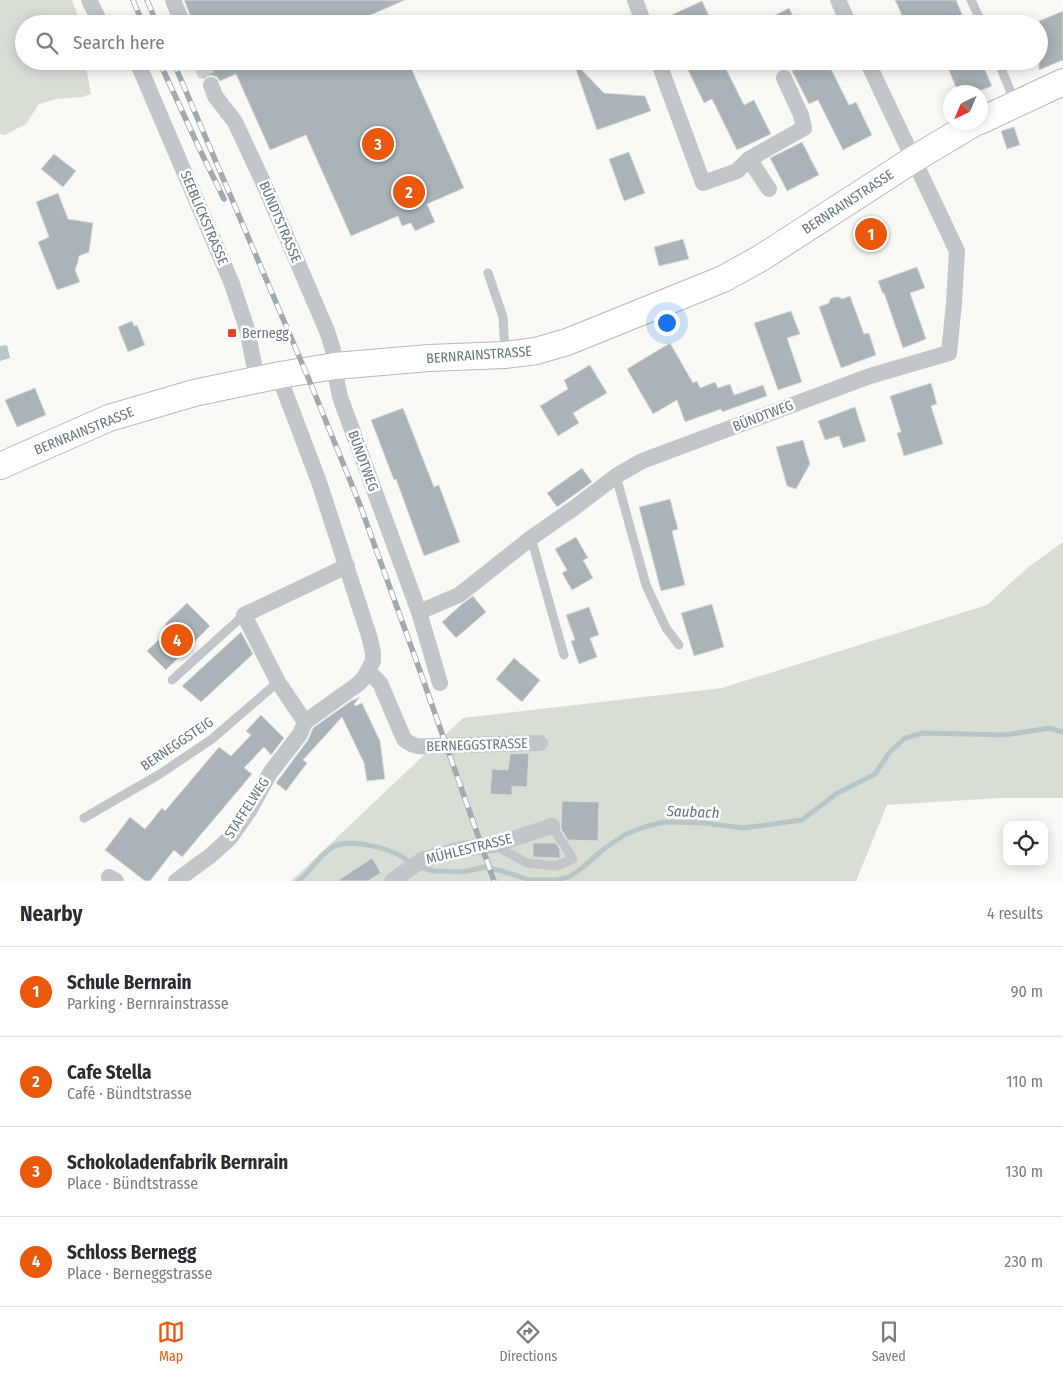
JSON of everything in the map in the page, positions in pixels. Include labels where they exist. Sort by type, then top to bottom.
[{"type":"main road","points":[[988,116],[1063,82]]},
{"type":"main road","name":"BERNRAINSTRASSE","points":[[0,466],[109,418],[194,393],[335,366],[429,358],[505,355],[536,351],[567,342],[723,279],[768,254],[914,159],[963,130]]},
{"type":"street","points":[[88,0],[96,15]]},
{"type":"street","points":[[173,0],[179,15]]},
{"type":"street","points":[[635,0],[641,15]]},
{"type":"street","points":[[838,0],[845,15]]},
{"type":"street","name":"SEEBLICKSTRASSE","points":[[142,70],[232,284],[247,329],[268,378]]},
{"type":"street","points":[[661,70],[703,183],[737,171],[749,158],[804,128],[784,78]]},
{"type":"street","points":[[871,70],[914,159]]},
{"type":"street","name":"BÜNDTSTRASSE","points":[[210,85],[215,96],[235,122],[263,182],[327,331],[333,350],[335,366]]},
{"type":"street","points":[[749,158],[769,190]]},
{"type":"street","name":"BÜNDTWEG","points":[[419,612],[459,595],[531,538],[616,476],[642,461],[870,376],[949,353],[957,251],[914,159]]},
{"type":"street","name":"BÜNDTWEG","points":[[335,366],[340,397],[419,612],[440,684]]},
{"type":"street","points":[[268,378],[283,387],[319,482],[347,566],[373,653],[373,661],[358,684],[305,722],[278,682],[244,615],[347,566]]},
{"type":"street","name":"BERNEGGSTRASSE","points":[[368,671],[380,684],[404,739],[410,744],[428,746],[540,743]]},
{"type":"street","name":"STAFFELWEG","points":[[176,881],[210,856],[230,838],[249,811],[270,773],[300,734],[305,722]]},
{"type":"street","name":"MÜHLESTRASSE","points":[[392,881],[422,860],[461,849],[494,845],[552,826]]},
{"type":"lane","points":[[971,0],[978,15]]},
{"type":"lane","points":[[1002,70],[1016,104]]},
{"type":"lane","points":[[488,273],[503,317],[505,355]]},
{"type":"lane","points":[[616,476],[646,585],[666,628],[679,646]]},
{"type":"lane","points":[[531,538],[564,655]]},
{"type":"lane","points":[[172,680],[244,615]]},
{"type":"lane","name":"BERNEGGSTEIG","points":[[84,818],[160,774],[212,739],[278,682]]},
{"type":"lane","points":[[494,845],[527,863],[556,866],[573,859],[552,826]]},
{"type":"shaded area","points":[[0,0],[72,0],[77,15],[15,15],[15,70],[87,70],[91,94],[82,97],[57,99],[39,104],[26,124],[5,135],[0,134]]},
{"type":"shaded area","points":[[7,345],[10,358],[0,361],[0,346]]},
{"type":"shaded area","points":[[1063,542],[1063,798],[1000,798],[887,805],[856,881],[291,881],[463,718],[722,688],[987,605],[1027,568]]},
{"type":"building","points":[[184,0],[405,0],[371,15],[190,15]]},
{"type":"building","points":[[895,0],[956,0],[962,15],[902,15]]},
{"type":"building","points":[[702,1],[709,15],[671,15]]},
{"type":"building","points":[[789,8],[792,15],[775,15]]},
{"type":"building","points":[[1063,11],[1063,60],[1048,66],[1048,17]]},
{"type":"building","points":[[200,70],[412,70],[464,188],[427,204],[435,222],[415,231],[411,223],[402,226],[398,216],[351,236],[306,135],[270,150],[236,74],[220,81],[212,75],[203,79]]},
{"type":"building","points":[[576,70],[582,70],[604,93],[645,96],[651,111],[597,130]]},
{"type":"building","points":[[688,70],[726,70],[744,105],[754,100],[771,134],[737,150],[712,99],[704,103]]},
{"type":"building","points":[[832,70],[849,105],[856,102],[872,135],[843,150],[818,100],[809,104],[792,71]]},
{"type":"building","points":[[949,70],[985,70],[992,86],[988,88],[988,85],[955,85]]},
{"type":"building","points":[[1014,127],[1020,145],[1007,149],[1001,131]]},
{"type":"building","points":[[802,142],[819,175],[787,191],[770,158]]},
{"type":"building","points":[[629,152],[645,193],[624,201],[609,159]]},
{"type":"building","points":[[54,154],[76,171],[63,187],[41,169]]},
{"type":"building","points":[[58,193],[68,219],[93,223],[89,252],[79,256],[75,270],[80,282],[57,290],[38,242],[49,237],[36,202]]},
{"type":"building","points":[[683,239],[689,259],[659,266],[654,247]]},
{"type":"building","points":[[917,267],[925,288],[910,293],[926,339],[903,348],[878,281]]},
{"type":"building","points":[[850,296],[864,334],[869,333],[876,355],[841,368],[819,307],[829,303],[830,299],[835,297],[842,299]]},
{"type":"building","points":[[791,311],[800,334],[787,338],[802,382],[778,390],[754,323]]},
{"type":"building","points":[[132,321],[134,326],[137,325],[145,345],[128,352],[118,327]]},
{"type":"building","points":[[670,343],[693,383],[697,381],[700,388],[715,382],[718,388],[730,384],[734,395],[763,385],[767,396],[722,412],[721,409],[685,422],[677,400],[653,414],[627,369]]},
{"type":"building","points":[[590,365],[607,393],[573,413],[579,423],[558,436],[540,406],[568,389],[564,380]]},
{"type":"building","points":[[931,383],[937,404],[931,406],[943,444],[904,456],[897,433],[901,432],[890,396]]},
{"type":"building","points":[[35,388],[46,415],[17,427],[5,400]]},
{"type":"building","points":[[855,407],[866,441],[843,448],[839,436],[825,440],[818,421]]},
{"type":"building","points":[[403,408],[434,487],[439,485],[460,542],[424,556],[396,479],[394,480],[371,420]]},
{"type":"building","points":[[803,440],[810,464],[796,489],[787,486],[776,447]]},
{"type":"building","points":[[582,468],[592,482],[557,507],[547,493]]},
{"type":"building","points":[[670,499],[678,529],[672,531],[685,585],[661,591],[639,507]]},
{"type":"building","points":[[576,537],[588,558],[583,560],[593,578],[572,590],[562,573],[567,570],[555,549]]},
{"type":"building","points":[[473,596],[486,612],[456,638],[442,622]]},
{"type":"building","points":[[187,603],[210,626],[166,670],[147,651],[170,629],[165,624]]},
{"type":"building","points":[[712,604],[724,647],[694,656],[681,613]]},
{"type":"building","points":[[589,607],[599,635],[590,638],[597,657],[579,664],[571,641],[575,640],[566,615]]},
{"type":"building","points":[[241,632],[253,654],[201,702],[182,686]]},
{"type":"building","points":[[514,658],[540,680],[522,702],[496,679]]},
{"type":"building","points":[[360,697],[354,704],[355,706],[362,703],[380,741],[385,779],[367,781],[364,763],[342,717],[303,760],[307,763],[286,791],[276,783],[308,740],[313,728],[351,701]]},
{"type":"building","points":[[261,715],[284,738],[271,755],[264,747],[244,768],[252,774],[182,857],[174,850],[150,881],[145,881],[105,850],[130,817],[145,829],[162,808],[165,811],[219,747],[231,756],[251,735],[246,731]]},
{"type":"building","points":[[529,753],[527,787],[512,786],[512,795],[490,794],[492,769],[508,770],[510,754]]},
{"type":"building","points":[[562,801],[599,802],[598,841],[568,840],[561,829]]},
{"type":"building","points":[[533,843],[556,843],[560,850],[560,858],[533,857]]},
{"type":"building","points":[[372,858],[381,873],[368,881],[337,881]]},
{"type":"waterway","name":"Saubach","points":[[419,867],[434,871],[464,872],[485,867],[529,880],[556,880],[569,877],[626,834],[647,826],[665,822],[704,823],[743,828],[802,820],[836,794],[875,774],[889,753],[905,738],[924,733],[1005,735],[1050,728],[1063,732]]},
{"type":"waterway","name":"Saubach","points":[[298,881],[324,853],[341,844],[348,843],[382,848],[401,856],[412,864]]},
{"type":"tunnel","points":[[204,70],[211,85]]},
{"type":"railway","points":[[133,0],[139,15]]},
{"type":"railway","points":[[147,0],[153,15]]},
{"type":"railway","points":[[163,70],[224,199]]},
{"type":"railway","points":[[177,70],[310,382],[360,505],[494,881]]},
{"type":"place","name":"Schokoladenfabrik Bernrain","points":[[378,144]]},
{"type":"place","name":"Cafe Stella","points":[[409,192]]},
{"type":"place","name":"Schule Bernrain","points":[[871,234]]},
{"type":"place","name":"Bernegg","points":[[232,333]]},
{"type":"place","name":"Schloss Bernegg","points":[[177,640]]}]
